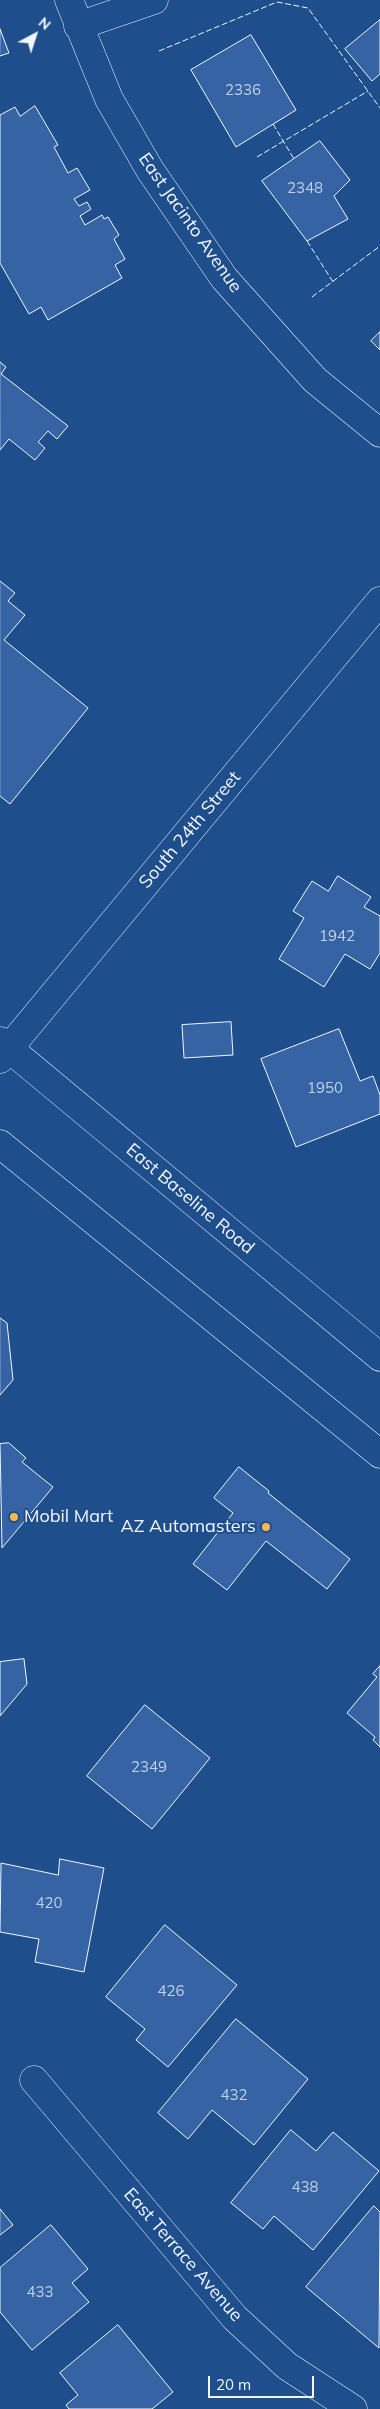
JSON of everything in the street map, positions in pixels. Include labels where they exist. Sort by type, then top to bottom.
[{"type":"street","name":"East Jacinto Avenue","points":[[69,0],[78,26],[110,99],[150,170],[224,278],[316,380],[380,433]]},
{"type":"street","points":[[78,26],[154,0]]},
{"type":"street","name":"South 24th Street","points":[[3,1050],[380,601]]},
{"type":"street","name":"East Baseline Road","points":[[3,1050],[380,1357]]},
{"type":"street","points":[[0,1144],[380,1454]]},
{"type":"street","name":"East Terrace Avenue","points":[[34,2080],[236,2318],[288,2366],[353,2409]]},
{"type":"building","points":[[380,20],[380,74],[372,81],[345,49]]},
{"type":"building","points":[[0,29],[9,53],[0,56]]},
{"type":"building","points":[[251,35],[296,110],[236,147],[191,70]]},
{"type":"building","points":[[35,106],[58,145],[54,147],[68,173],[77,168],[90,190],[74,199],[79,206],[87,202],[91,209],[80,216],[85,225],[102,215],[104,219],[108,217],[119,235],[114,239],[125,259],[115,265],[122,278],[48,320],[41,307],[29,314],[0,263],[0,115],[15,107],[20,116]]},
{"type":"building","points":[[320,141],[350,180],[334,196],[348,219],[307,241],[262,181]]},
{"type":"building","points":[[380,332],[380,350],[371,341]]},
{"type":"building","points":[[0,362],[6,367],[1,374],[68,426],[57,439],[48,431],[38,442],[45,448],[35,460],[9,439],[0,450]]},
{"type":"building","points":[[0,581],[15,593],[8,601],[25,615],[4,640],[88,708],[10,804],[0,796]]},
{"type":"building","points":[[338,876],[371,897],[364,907],[380,916],[380,953],[370,969],[345,954],[324,987],[279,959],[304,918],[293,911],[312,881],[328,891]]},
{"type":"building","points":[[231,1022],[233,1055],[184,1058],[182,1025]]},
{"type":"building","points":[[339,1029],[360,1081],[373,1076],[380,1095],[380,1114],[296,1147],[261,1059]]},
{"type":"building","points":[[0,1318],[7,1323],[13,1380],[0,1395]]},
{"type":"building","name":"Mobil Mart","points":[[9,1443],[26,1458],[22,1462],[53,1487],[2,1548],[0,1444]]},
{"type":"building","name":"AZ Automasters","points":[[239,1467],[269,1491],[268,1493],[350,1559],[327,1589],[266,1541],[227,1590],[193,1564],[233,1513],[214,1498]]},
{"type":"building","points":[[24,1659],[27,1684],[0,1716],[0,1662]]},
{"type":"building","points":[[380,1666],[380,1747],[373,1740],[375,1737],[347,1713],[377,1677],[373,1674]]},
{"type":"building","points":[[145,1705],[210,1758],[152,1829],[87,1776]]},
{"type":"building","points":[[60,1859],[104,1868],[84,1972],[35,1962],[39,1939],[0,1932],[1,1863],[58,1875]]},
{"type":"building","points":[[165,1925],[237,1985],[168,2067],[136,2040],[145,2029],[106,1997]]},
{"type":"building","points":[[236,2019],[308,2079],[254,2145],[212,2110],[188,2139],[158,2113]]},
{"type":"building","points":[[291,2130],[316,2151],[333,2132],[379,2171],[313,2250],[274,2216],[263,2229],[231,2203]]},
{"type":"building","points":[[374,2206],[380,2212],[379,2348],[306,2287]]},
{"type":"building","points":[[0,2209],[13,2225],[0,2235]]},
{"type":"building","points":[[51,2225],[88,2269],[72,2283],[89,2302],[32,2350],[0,2312],[0,2268]]},
{"type":"building","points":[[118,2325],[173,2392],[152,2409],[69,2409],[66,2405],[78,2395],[60,2373]]},
{"type":"fence","points":[[159,51],[277,2],[308,8],[380,108]]},
{"type":"fence","points":[[257,157],[368,91]]},
{"type":"fence","points":[[273,124],[294,159]]},
{"type":"fence","points":[[307,241],[333,282]]},
{"type":"fence","points":[[312,297],[380,246]]},
{"type":"place","name":"Mobil Mart","points":[[14,1517]]},
{"type":"place","name":"AZ Automasters","points":[[266,1527]]}]
